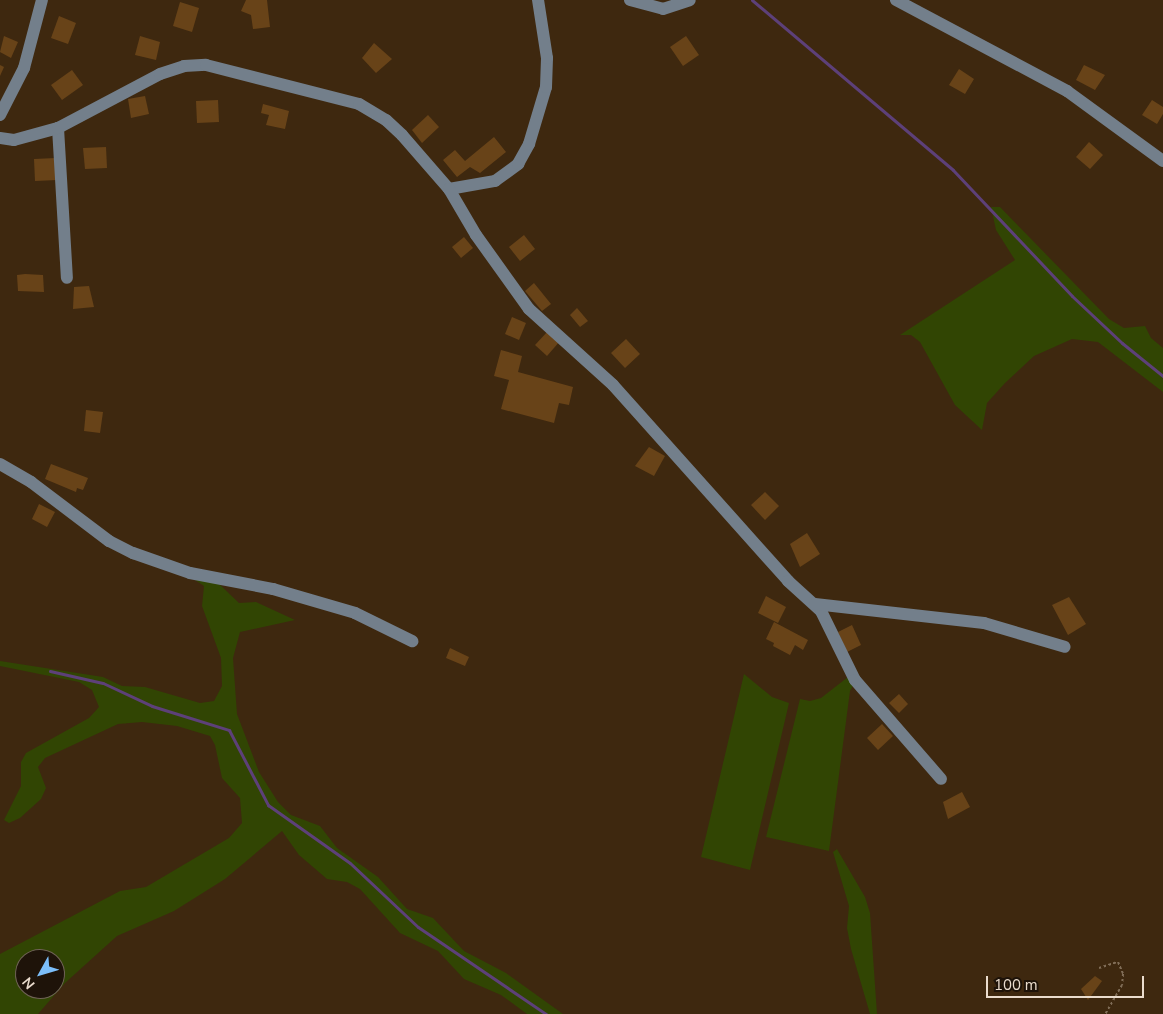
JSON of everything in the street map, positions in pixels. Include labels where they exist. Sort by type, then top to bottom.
[{"type":"street","points":[[0,115],[24,68],[42,0]]},
{"type":"street","points":[[449,189],[495,181],[506,175],[529,144],[546,86],[547,58],[538,0]]},
{"type":"street","points":[[630,0],[663,9],[690,0]]},
{"type":"street","points":[[896,0],[1067,90],[1163,162]]},
{"type":"street","points":[[0,138],[14,140],[58,128],[160,74],[184,66],[206,65],[359,104],[386,120],[449,189],[476,235],[529,309],[613,385],[788,581],[821,611],[855,680],[941,779]]},
{"type":"street","points":[[58,128],[67,278]]},
{"type":"street","points":[[0,464],[31,482],[109,541],[133,553],[190,573],[273,589],[355,613],[412,641]]},
{"type":"street","points":[[815,604],[984,622],[1065,647]]},
{"type":"path","points":[[1100,968],[1118,962],[1123,974],[1122,985],[1105,1014]]},
{"type":"green space","points":[[991,207],[1000,207],[1109,319],[1124,328],[1145,326],[1151,338],[1163,348],[1163,392],[1098,342],[1072,339],[1034,356],[1005,383],[987,403],[982,430],[955,405],[920,342],[911,335],[900,335],[1015,260],[996,230]]},
{"type":"green space","points":[[189,576],[214,579],[239,603],[256,602],[295,620],[240,632],[233,658],[237,714],[259,772],[278,802],[291,815],[320,826],[337,848],[378,877],[407,909],[433,918],[464,951],[506,973],[563,1014],[527,1014],[501,995],[464,979],[438,951],[400,933],[360,889],[347,882],[327,879],[299,855],[282,831],[225,879],[174,911],[117,936],[65,983],[65,949],[15,949],[15,999],[51,999],[38,1014],[0,1014],[0,954],[120,891],[146,887],[229,838],[242,823],[240,798],[222,778],[215,745],[210,736],[177,726],[142,722],[118,724],[45,758],[38,767],[46,788],[41,799],[20,818],[9,823],[4,820],[21,786],[21,762],[26,753],[89,718],[99,707],[92,690],[79,682],[0,666],[0,661],[103,677],[122,686],[145,687],[200,703],[214,701],[222,686],[221,658],[202,606],[204,586]]},
{"type":"green space","points":[[744,674],[772,697],[789,703],[750,870],[701,857]]},
{"type":"green space","points":[[848,677],[854,684],[850,691],[829,851],[766,837],[800,699],[810,701],[821,698]]},
{"type":"green space","points":[[837,849],[865,897],[870,913],[877,1014],[870,1014],[851,949],[847,928],[849,906],[833,852]]},
{"type":"building","points":[[246,0],[267,0],[270,27],[253,29],[251,15],[241,11]]},
{"type":"building","points":[[180,2],[199,8],[192,32],[173,26]]},
{"type":"building","points":[[59,16],[76,23],[68,44],[51,38]]},
{"type":"building","points":[[4,36],[18,42],[11,58],[0,52]]},
{"type":"building","points":[[140,36],[160,42],[156,60],[135,55]]},
{"type":"building","points":[[686,36],[699,55],[683,66],[670,47]]},
{"type":"building","points":[[374,43],[392,59],[376,73],[362,58]]},
{"type":"building","points":[[0,65],[4,67],[0,76]]},
{"type":"building","points":[[1084,65],[1105,75],[1095,90],[1076,80]]},
{"type":"building","points":[[959,69],[974,79],[965,94],[949,85]]},
{"type":"building","points":[[72,70],[83,85],[62,100],[51,85]]},
{"type":"building","points":[[145,96],[149,114],[131,118],[128,99]]},
{"type":"building","points":[[218,100],[219,122],[197,123],[196,101]]},
{"type":"building","points":[[1152,100],[1163,107],[1163,114],[1157,124],[1142,115]]},
{"type":"building","points":[[263,104],[289,111],[285,129],[266,125],[269,115],[261,113]]},
{"type":"building","points":[[428,115],[439,127],[422,143],[412,130]]},
{"type":"building","points":[[494,137],[506,152],[480,173],[470,167],[457,177],[443,160],[455,150],[465,161]]},
{"type":"building","points":[[1089,142],[1103,155],[1090,169],[1076,157]]},
{"type":"building","points":[[106,147],[107,168],[85,169],[83,148]]},
{"type":"building","points":[[56,158],[57,180],[35,181],[34,159]]},
{"type":"building","points":[[524,235],[535,249],[520,261],[509,247]]},
{"type":"building","points":[[464,237],[473,248],[461,258],[452,247]]},
{"type":"building","points":[[17,275],[43,275],[44,292],[18,291]]},
{"type":"building","points":[[534,283],[551,304],[542,311],[525,291]]},
{"type":"building","points":[[89,286],[94,307],[73,309],[74,287]]},
{"type":"building","points":[[577,308],[588,321],[580,327],[570,315]]},
{"type":"building","points":[[512,317],[526,323],[519,340],[505,334]]},
{"type":"building","points":[[548,331],[560,341],[547,356],[535,345]]},
{"type":"building","points":[[626,339],[640,354],[625,368],[611,353]]},
{"type":"building","points":[[501,350],[522,356],[518,372],[573,387],[569,405],[559,403],[554,423],[501,409],[509,380],[494,376]]},
{"type":"building","points":[[86,410],[103,412],[100,433],[84,431]]},
{"type":"building","points":[[649,447],[665,456],[654,476],[635,466]]},
{"type":"building","points":[[51,464],[88,478],[83,490],[77,488],[76,492],[45,479]]},
{"type":"building","points":[[765,492],[779,506],[765,520],[751,505]]},
{"type":"building","points":[[39,504],[55,512],[47,527],[32,519]]},
{"type":"building","points":[[807,533],[820,554],[800,567],[790,544]]},
{"type":"building","points":[[766,596],[786,607],[778,623],[758,613]]},
{"type":"building","points":[[1069,597],[1086,624],[1068,635],[1052,605]]},
{"type":"building","points":[[774,622],[808,640],[803,650],[795,645],[790,655],[773,646],[774,643],[766,639]]},
{"type":"building","points":[[852,625],[861,645],[847,652],[838,632]]},
{"type":"building","points":[[450,648],[469,657],[465,666],[446,658]]},
{"type":"building","points":[[899,694],[908,704],[899,713],[889,703]]},
{"type":"building","points":[[882,724],[893,736],[878,750],[867,738]]},
{"type":"building","points":[[962,792],[970,807],[948,819],[943,802]]},
{"type":"building","points":[[1095,976],[1102,981],[1088,1000],[1081,989]]},
{"type":"waterway","points":[[752,0],[953,170],[1072,296],[1122,343],[1163,376]]},
{"type":"waterway","points":[[50,671],[103,683],[152,706],[229,730],[268,805],[350,863],[418,927],[546,1014]]}]
